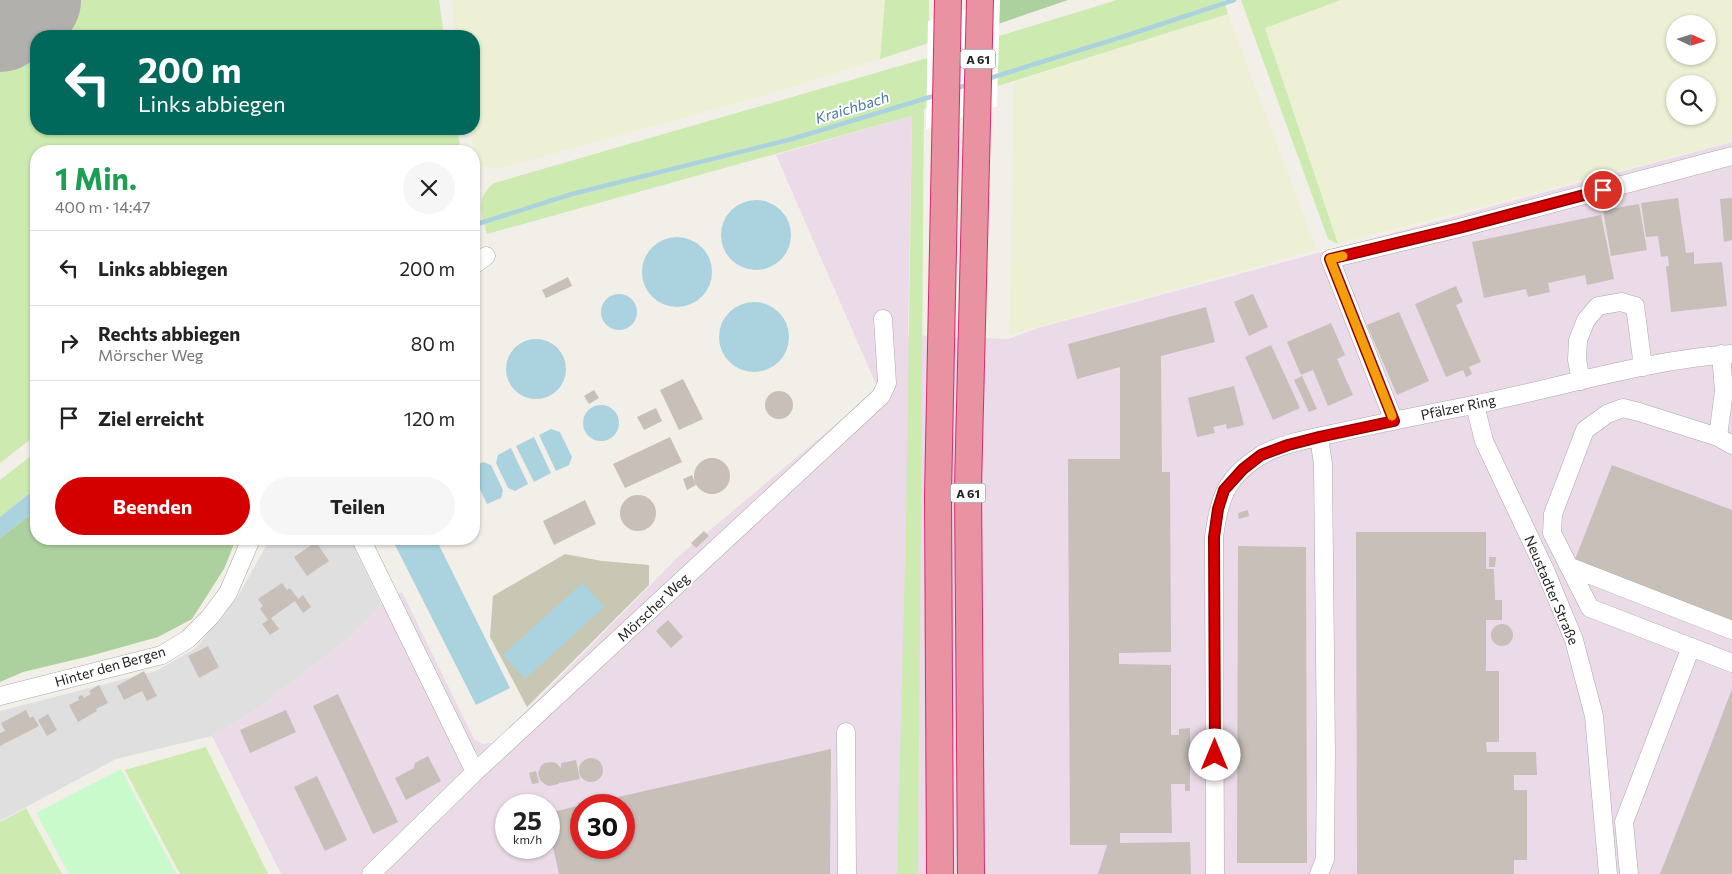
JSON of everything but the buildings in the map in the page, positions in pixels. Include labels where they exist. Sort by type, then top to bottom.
[{"type":"highway","name":"A 61","points":[[971,874],[968,487],[980,3]]},
{"type":"highway","name":"A 61","points":[[940,874],[938,496],[947,8]]},
{"type":"street","points":[[1394,421],[1330,259],[1459,228],[1732,156]]},
{"type":"street","points":[[1581,381],[1577,360],[1578,340],[1586,320],[1598,306],[1621,302],[1635,306],[1643,367]]},
{"type":"street","name":"Mörscher Weg","points":[[371,874],[475,772],[881,396],[887,383],[883,319]]},
{"type":"street","points":[[1726,354],[1724,391],[1725,441],[1623,408],[1607,414],[1585,430],[1553,514],[1552,533],[1590,608],[1732,663]]},
{"type":"street","name":"Pfälzer Ring","points":[[1215,874],[1214,537],[1218,509],[1224,490],[1243,469],[1261,455],[1288,445],[1319,437],[1475,405],[1643,367],[1726,354]]},
{"type":"street","name":"Neustadter Straße","points":[[1475,405],[1484,441],[1545,570],[1574,640],[1594,716],[1608,874]]},
{"type":"street","points":[[1319,437],[1324,464],[1326,752],[1325,859],[1319,874]]},
{"type":"street","name":"Hinter den Bergen","points":[[0,696],[162,655],[188,639],[210,617],[228,593],[248,545]]},
{"type":"street","points":[[365,545],[475,772]]},
{"type":"street","points":[[1570,567],[1732,630]]},
{"type":"street","points":[[1629,874],[1624,822],[1691,647]]},
{"type":"street","points":[[846,732],[846,874]]},
{"type":"shaded area","points":[[451,0],[885,0],[880,59],[769,94],[497,169],[482,166],[480,163],[480,145],[473,145],[471,135],[480,135],[480,30],[455,30]]},
{"type":"shaded area","points":[[1341,0],[1732,0],[1732,141],[1338,244],[1265,28]]},
{"type":"shaded area","points":[[1228,14],[1317,250],[1009,335],[1014,82]]},
{"type":"shaded area","points":[[912,116],[908,335],[1008,339],[1038,328],[1732,142],[1732,874],[281,874],[212,736],[249,715],[347,640],[382,605],[402,592],[474,739],[483,744],[496,742],[679,556],[878,389],[776,155]]},
{"type":"shaded area","points":[[267,545],[353,545],[382,605],[347,640],[249,715],[212,736],[116,759],[0,821],[0,711],[156,671],[196,648],[238,596]]},
{"type":"shaded area","points":[[565,554],[602,561],[649,565],[649,585],[527,707],[490,637],[493,596]]},
{"type":"green space","points":[[0,0],[439,0],[443,30],[30,30],[30,135],[458,135],[460,145],[30,145],[30,440],[0,463]]},
{"type":"green space","points":[[885,0],[929,0],[929,43],[880,59]]},
{"type":"green space","points":[[999,0],[1068,0],[998,24]]},
{"type":"green space","points":[[1117,0],[1224,0],[1228,14],[924,109],[918,874],[897,874],[906,524],[912,116],[487,234],[481,207],[482,200],[484,194],[494,183],[927,58]]},
{"type":"green space","points":[[1241,0],[1341,0],[1265,28],[1338,244],[1328,239]]},
{"type":"green space","points":[[30,457],[30,493],[0,517],[0,480]]},
{"type":"green space","points":[[30,515],[30,545],[234,545],[224,569],[192,619],[158,637],[23,672],[0,682],[0,538]]},
{"type":"green space","points":[[206,747],[268,874],[180,874],[125,770]]},
{"type":"green space","points":[[121,769],[176,874],[69,874],[36,813]]},
{"type":"green space","points":[[26,808],[62,874],[0,874],[0,822]]},
{"type":"water","points":[[756,200],[769,203],[781,210],[788,222],[791,235],[788,248],[781,260],[769,267],[756,270],[743,267],[731,260],[724,248],[721,235],[724,222],[731,210],[743,203]]},
{"type":"water","points":[[677,237],[690,240],[702,247],[709,259],[712,272],[709,285],[702,297],[690,304],[677,307],[664,304],[652,297],[645,285],[642,272],[645,259],[652,247],[664,240]]},
{"type":"water","points":[[619,294],[626,295],[632,299],[636,305],[636,319],[632,325],[626,329],[619,330],[612,329],[606,325],[602,319],[601,312],[602,305],[606,299],[612,295]]},
{"type":"water","points":[[754,302],[767,305],[779,312],[786,324],[789,337],[786,350],[779,362],[767,369],[754,372],[741,369],[729,362],[722,350],[719,337],[722,324],[729,312],[741,305]]},
{"type":"water","points":[[530,339],[542,339],[553,344],[561,352],[566,363],[564,381],[553,394],[542,399],[530,399],[519,394],[511,386],[506,375],[506,363],[511,352],[519,344]]},
{"type":"water","points":[[601,405],[608,406],[614,410],[618,416],[618,430],[614,436],[608,440],[601,441],[594,440],[588,436],[584,430],[583,423],[584,416],[588,410],[594,406]]},
{"type":"water","points":[[551,429],[560,432],[572,457],[569,465],[556,471],[539,435]]},
{"type":"water","points":[[534,437],[551,473],[534,482],[516,446]]},
{"type":"water","points":[[511,448],[528,484],[515,491],[508,488],[496,463],[498,455]]},
{"type":"water","points":[[483,462],[491,465],[503,490],[501,498],[487,504],[480,489],[480,463]]},
{"type":"water","points":[[30,493],[30,515],[0,538],[0,517]]},
{"type":"water","points":[[395,545],[439,545],[510,688],[476,705]]},
{"type":"water","points":[[582,583],[604,607],[525,679],[503,655]]},
{"type":"pier","points":[[1000,0],[997,106],[926,129],[928,21]]},
{"type":"waterway","name":"Kraichbach","points":[[987,79],[1234,0]]},
{"type":"waterway","name":"Kraichbach","points":[[954,89],[970,84]]},
{"type":"waterway","name":"Kraichbach","points":[[480,223],[572,194],[792,139],[937,95]]},
{"type":"runway","points":[[0,20],[29,0]]},
{"type":"slow traffic","points":[[1343,256],[1330,259],[1392,416]]},
{"type":"route","points":[[1215,755],[1214,537],[1218,509],[1224,490],[1243,469],[1261,455],[1288,445],[1319,437],[1394,421],[1330,259],[1459,228],[1603,190]]}]
